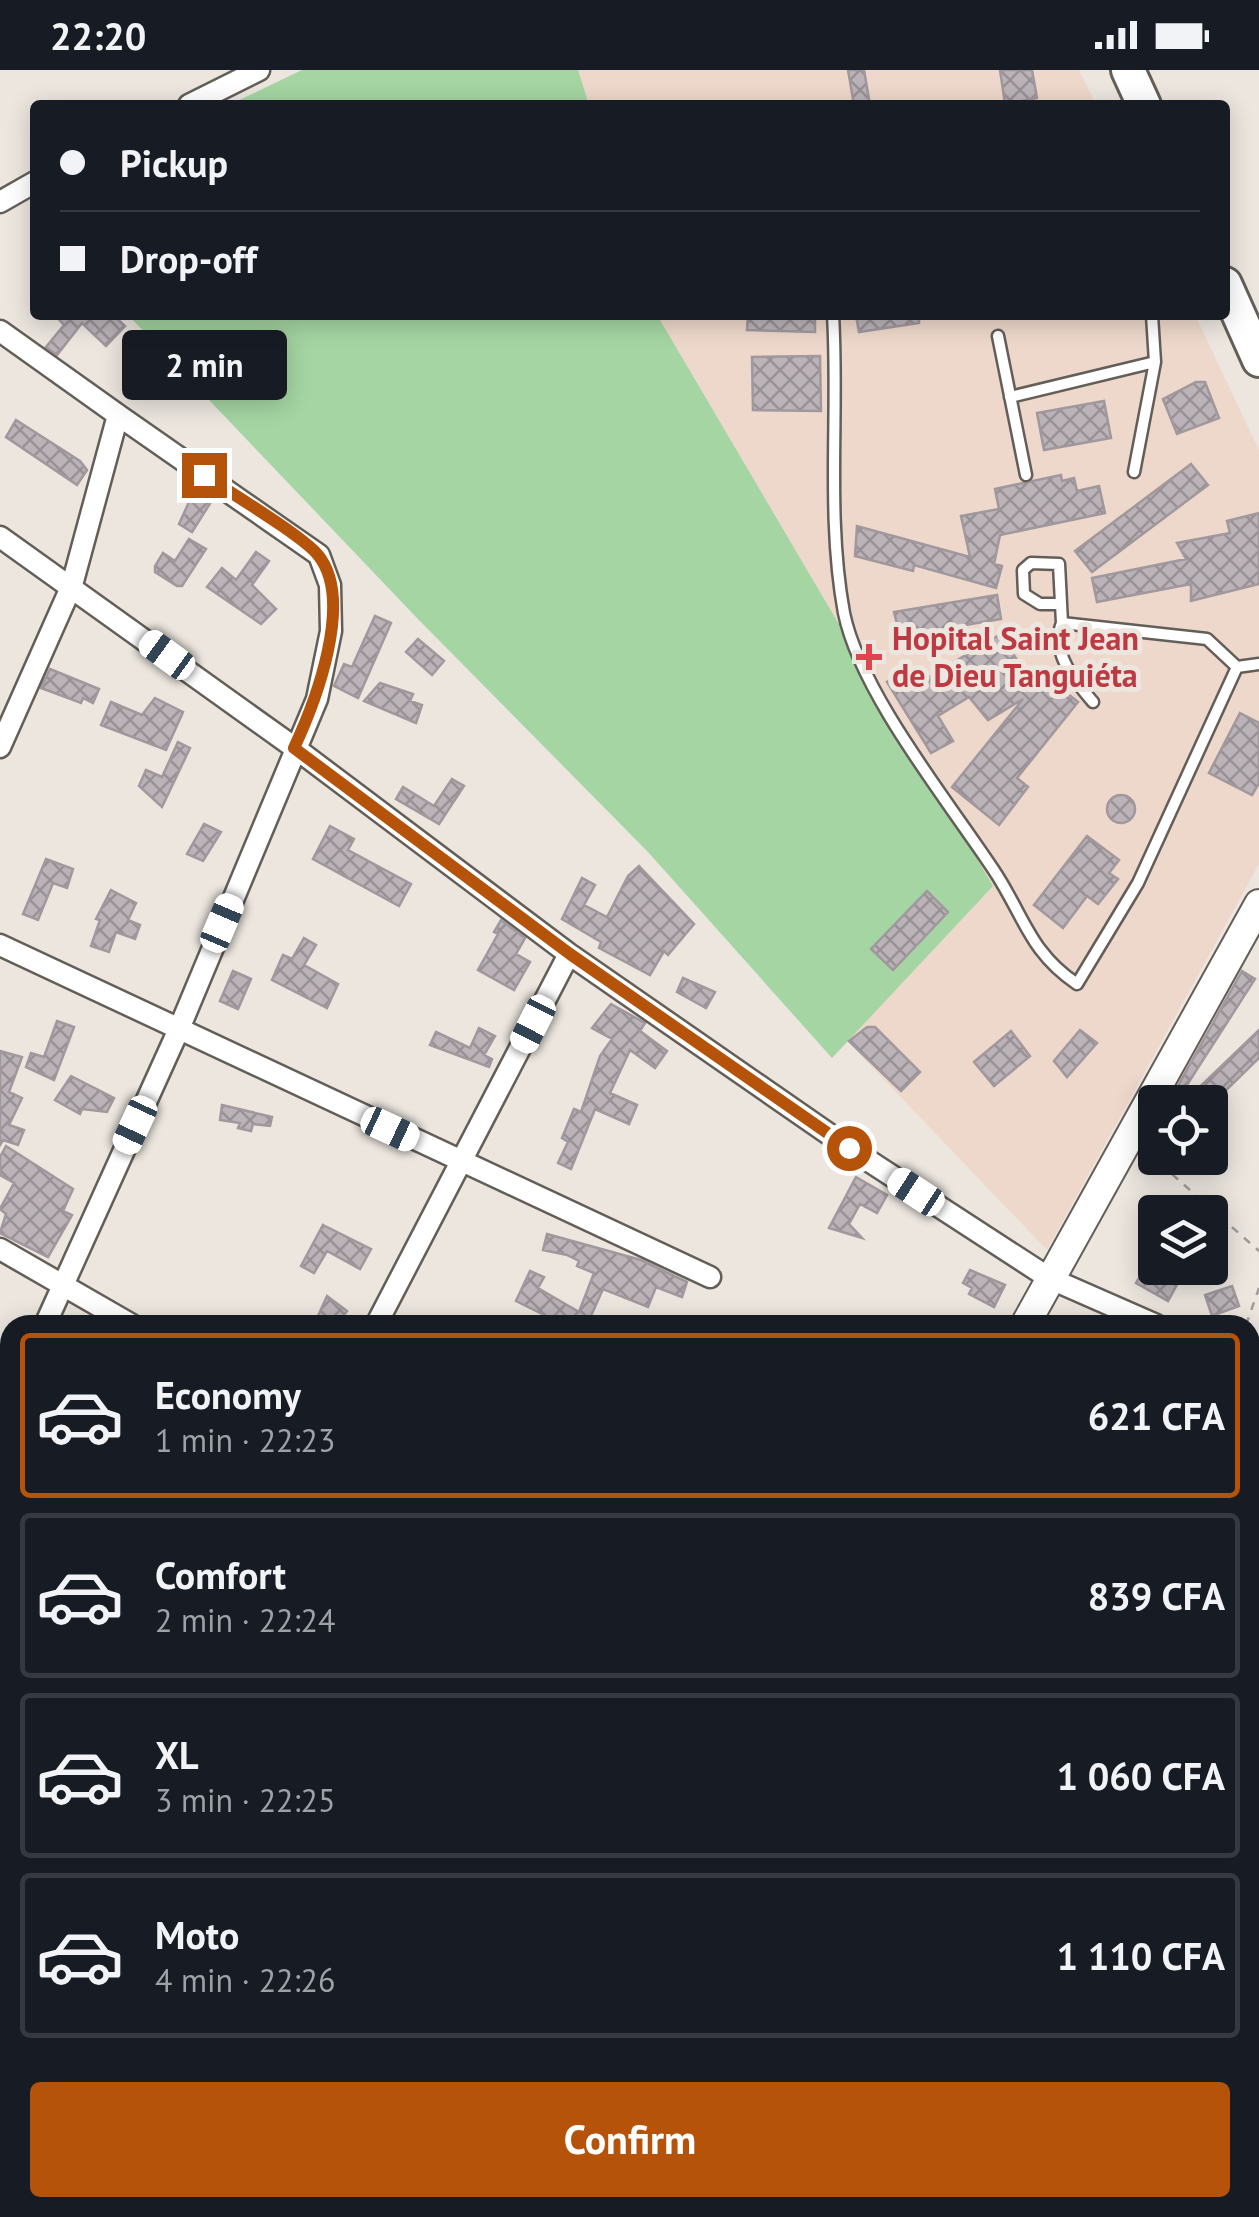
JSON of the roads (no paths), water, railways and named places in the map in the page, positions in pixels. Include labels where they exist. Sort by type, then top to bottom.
[{"type":"highway","points":[[1128,70],[1142,100]]},
{"type":"highway","points":[[1230,295],[1259,360]]},
{"type":"main road","points":[[1030,1315],[1259,904]]},
{"type":"street","points":[[199,100],[259,70]]},
{"type":"street","points":[[2,194],[30,184]]},
{"type":"street","points":[[0,331],[318,555],[330,585],[331,631],[316,699],[179,1028],[50,1315]]},
{"type":"street","points":[[0,747],[72,586],[118,415]]},
{"type":"street","points":[[0,537],[294,748],[570,954],[849,1148],[1050,1278],[1133,1315]]},
{"type":"street","points":[[0,945],[710,1277]]},
{"type":"street","points":[[381,1315],[570,954]]},
{"type":"street","points":[[0,1249],[114,1315]]},
{"type":"lane","points":[[833,320],[838,547],[844,616],[872,682],[931,782],[994,871],[1047,964],[1077,984],[1138,883],[1237,667]]},
{"type":"lane","points":[[1134,472],[1155,362],[1152,320]]},
{"type":"lane","points":[[998,336],[1026,475]]},
{"type":"lane","points":[[1010,397],[1071,379],[1155,362]]},
{"type":"lane","points":[[1058,604],[1040,604],[1024,594],[1023,570],[1031,563],[1059,564],[1062,624],[1058,633],[1062,658],[1093,702]]},
{"type":"lane","points":[[1062,624],[1207,639],[1237,667]]},
{"type":"lane","points":[[1237,667],[1259,664]]},
{"type":"place","name":"Hopital Saint Jean de Dieu Tanguiéta","points":[[869,657]]}]
